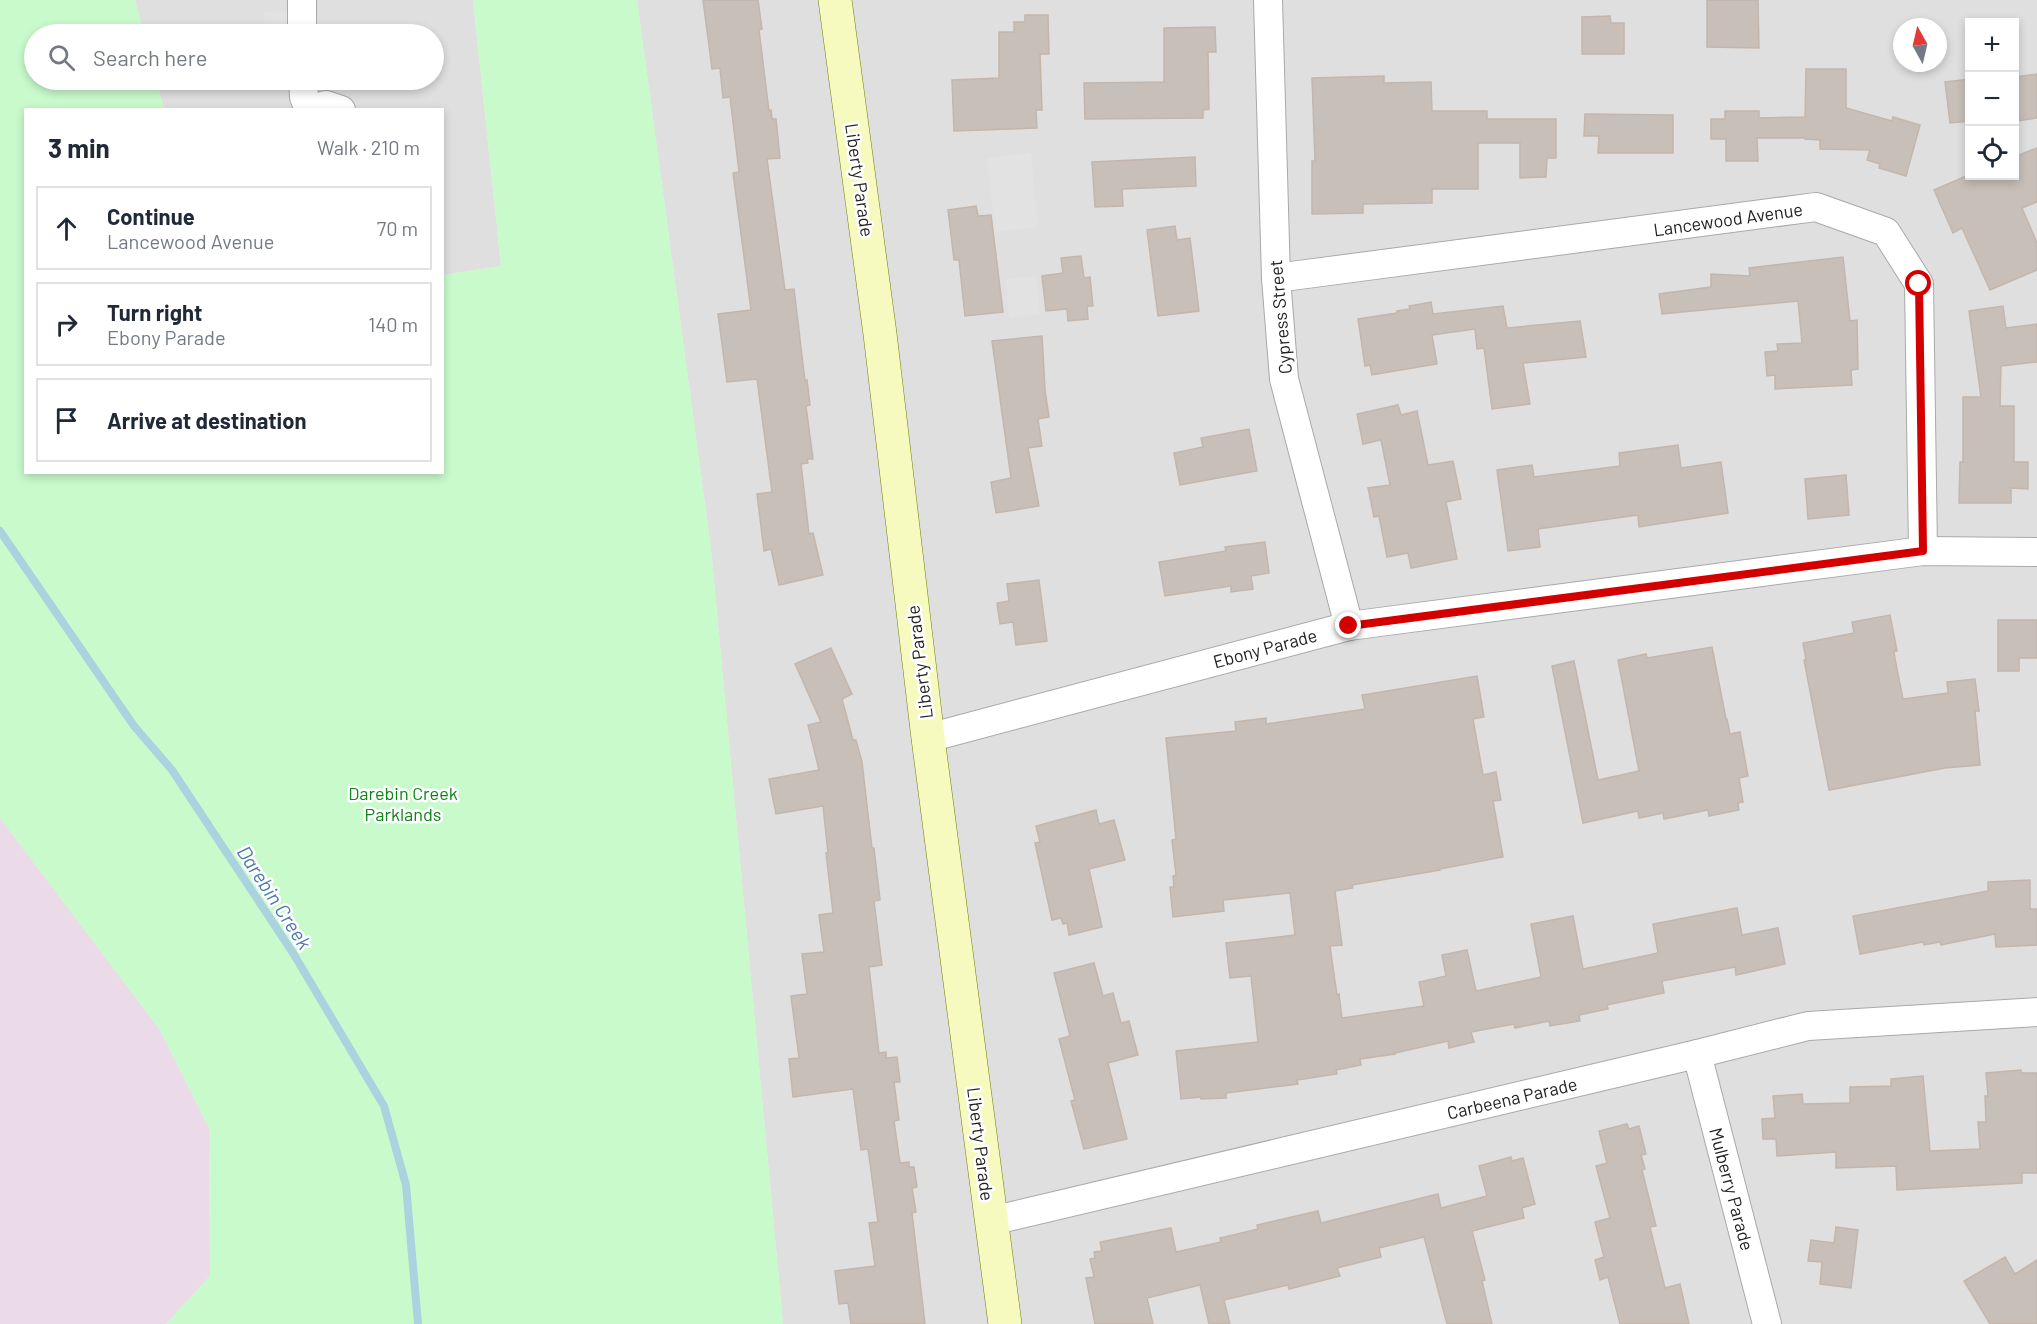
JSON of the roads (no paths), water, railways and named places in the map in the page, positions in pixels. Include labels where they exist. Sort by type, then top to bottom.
[{"type":"street","points":[[302,0],[302,24]]},
{"type":"street","name":"Liberty Parade","points":[[836,0],[879,323],[928,738],[1005,1324]]},
{"type":"street","name":"Cypress Street","points":[[1268,0],[1276,278],[1284,379],[1349,626]]},
{"type":"street","points":[[304,90],[309,108]]},
{"type":"street","points":[[313,108],[326,105],[335,108]]},
{"type":"street","name":"Lancewood Avenue","points":[[1276,278],[1816,207],[1886,232],[1919,284],[1923,551]]},
{"type":"street","name":"Ebony Parade","points":[[928,738],[1349,626],[1923,551],[2037,552]]},
{"type":"street","name":"Carbeena Parade","points":[[991,1221],[1808,1026],[2037,1012]]},
{"type":"street","name":"Mulberry Parade","points":[[1696,1054],[1767,1324]]},
{"type":"waterway","name":"Darebin Creek","points":[[0,531],[134,726],[172,770],[293,953],[384,1106],[406,1185],[418,1324]]},
{"type":"park label","name":"Darebin Creek Parklands","points":[[403,803]]}]
